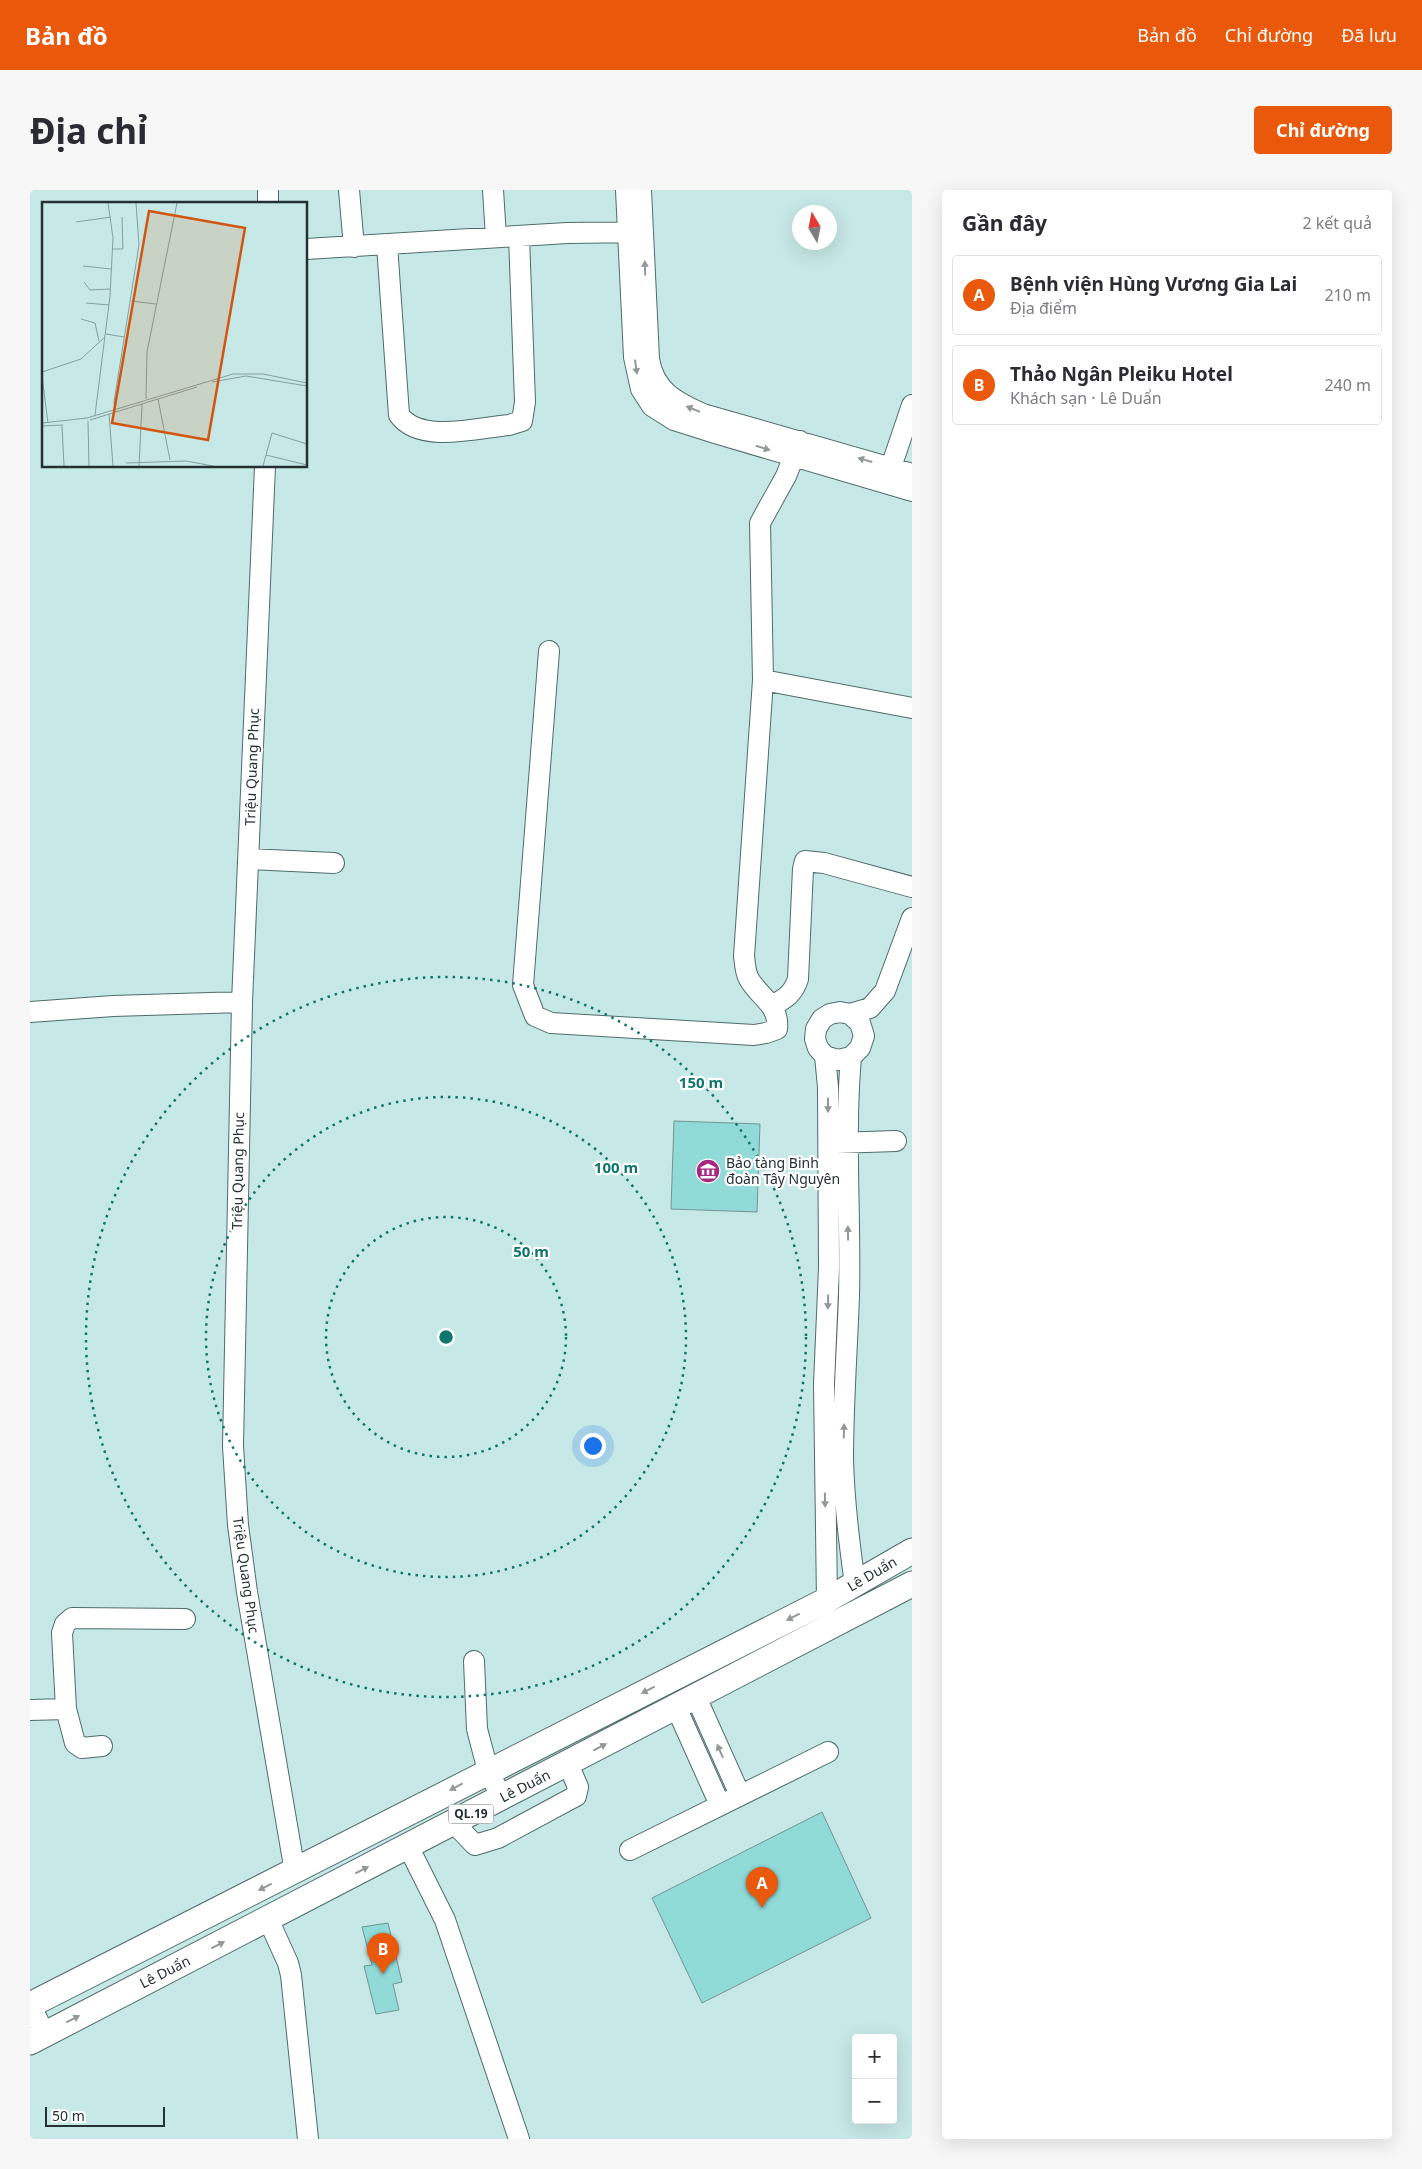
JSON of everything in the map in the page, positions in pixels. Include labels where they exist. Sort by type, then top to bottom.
[{"type":"main road","name":"Lê Duẩn","points":[[30,2005],[295,1872],[488,1771],[826,1600],[912,1551]]},
{"type":"main road","name":"Lê Duẩn","points":[[37,2038],[912,1584]]},
{"type":"street","points":[[349,190],[354,247]]},
{"type":"street","points":[[493,190],[496,237]]},
{"type":"street","points":[[626,190],[635,232],[640,334],[651,370],[660,389],[679,404],[717,426],[888,476],[912,491]]},
{"type":"street","points":[[635,232],[642,190]]},
{"type":"street","points":[[308,249],[496,237],[635,232]]},
{"type":"street","points":[[387,245],[399,415],[405,423],[428,433],[509,425],[522,420],[525,402],[519,236]]},
{"type":"street","points":[[888,476],[912,405]]},
{"type":"street","points":[[549,651],[523,985],[535,1016],[551,1023],[754,1035],[766,1033],[776,1028],[778,1018],[772,1006],[749,979],[744,956],[763,680],[760,523],[786,476],[797,449]]},
{"type":"street","name":"Triệu Quang Phục","points":[[265,468],[242,1002],[233,1446],[238,1525],[247,1592],[295,1872]]},
{"type":"street","points":[[888,476],[912,474]]},
{"type":"street","points":[[763,680],[912,708]]},
{"type":"street","points":[[248,859],[334,863]]},
{"type":"street","points":[[772,1006],[788,997],[798,979],[803,869],[805,861],[824,863],[912,887]]},
{"type":"street","points":[[851,1058],[838,1060],[825,1056],[818,1048],[815,1039],[816,1028],[830,1014],[840,1012],[850,1014],[870,1008],[885,991],[912,918]]},
{"type":"street","points":[[30,1012],[113,1006],[242,1002]]},
{"type":"street","points":[[850,1014],[860,1023],[864,1036],[860,1048],[851,1058],[848,1084],[849,1143],[839,1268],[824,1384],[834,1459],[845,1502],[855,1584]]},
{"type":"street","points":[[825,1056],[828,1142],[839,1268],[845,1387],[834,1459],[826,1600]]},
{"type":"street","points":[[828,1142],[896,1141]]},
{"type":"street","points":[[824,1384],[845,1387]]},
{"type":"street","points":[[102,1746],[82,1748],[75,1743],[66,1709],[62,1633],[65,1624],[72,1618],[185,1619]]},
{"type":"street","points":[[474,1662],[478,1728],[488,1771],[502,1798]]},
{"type":"street","points":[[686,1702],[740,1795]]},
{"type":"street","points":[[686,1702],[720,1805]]},
{"type":"street","points":[[30,1710],[66,1709]]},
{"type":"street","points":[[630,1850],[828,1752]]},
{"type":"street","points":[[454,1823],[475,1845],[498,1838],[576,1796],[578,1787],[568,1764]]},
{"type":"street","points":[[408,1846],[445,1920],[520,2139]]},
{"type":"street","points":[[268,1919],[288,1962],[291,1976],[308,2139]]},
{"type":"street","points":[[30,2005],[37,2038]]},
{"type":"building","points":[[674,1121],[760,1124],[757,1212],[671,1209]]},
{"type":"building","points":[[822,1812],[871,1918],[702,2003],[652,1898]]},
{"type":"building","points":[[388,1923],[402,1982],[393,1984],[399,2010],[376,2014],[364,1966],[372,1965],[362,1927]]},
{"type":"place","name":"Bảo tàng Binh đoàn Tây Nguyên","points":[[708,1171]]},
{"type":"place","name":"Bệnh viện Hùng Vương Gia Lai","points":[[762,1908]]},
{"type":"place","name":"Thảo Ngân Pleiku Hotel","points":[[383,1974]]}]
